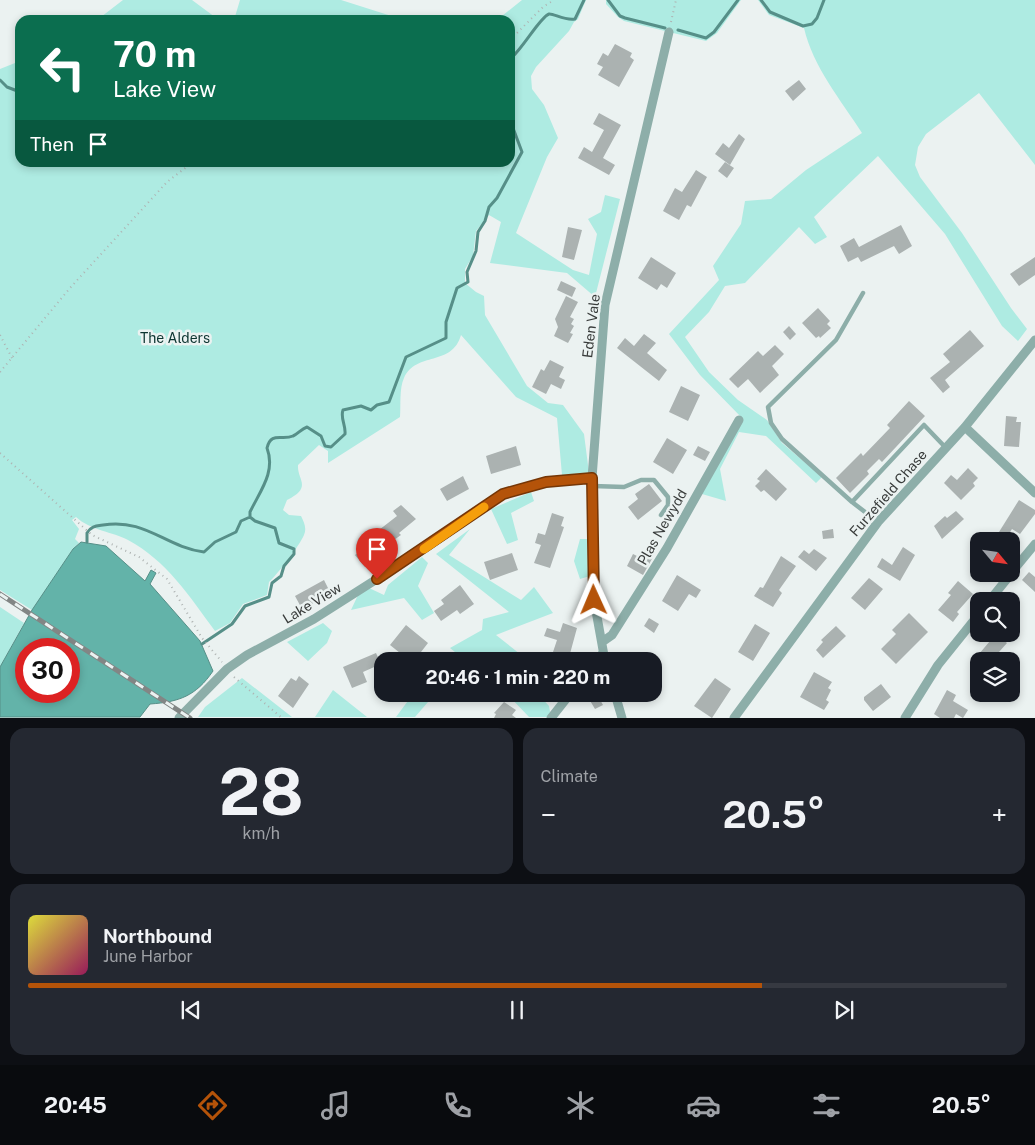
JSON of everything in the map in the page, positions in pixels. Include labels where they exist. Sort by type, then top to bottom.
[{"type":"street","name":"Eden Vale","points":[[603,652],[594,600],[593,482],[606,305],[668,32]]},
{"type":"street","name":"Furzefield Chase","points":[[734,718],[878,522],[965,427],[1035,340]]},
{"type":"street","name":"Plas Newydd","points":[[602,642],[612,635],[667,548],[739,420]]},
{"type":"street","points":[[965,427],[1035,493]]},
{"type":"street","name":"Lake View","points":[[179,718],[188,706],[228,669],[247,655],[314,619],[424,549],[503,494],[546,482],[593,482]]},
{"type":"street","points":[[1020,563],[1035,544]]},
{"type":"street","points":[[996,592],[1004,582]]},
{"type":"street","points":[[905,718],[938,665],[970,625]]},
{"type":"street","points":[[551,718],[564,702]]},
{"type":"street","points":[[617,702],[622,718]]},
{"type":"lane","points":[[863,293],[836,340],[768,407],[771,423],[782,439],[852,502],[878,522]]},
{"type":"lane","points":[[852,502],[924,425],[946,448]]},
{"type":"lane","points":[[593,482],[624,487],[641,480],[654,480],[668,497],[668,505],[661,515]]},
{"type":"path","points":[[515,35],[543,7],[554,0]]},
{"type":"path","points":[[668,32],[676,0]]},
{"type":"path","points":[[0,372],[70,288],[161,188],[187,167]]},
{"type":"path","points":[[0,335],[12,358]]},
{"type":"path","points":[[0,453],[92,535],[139,557],[167,579],[208,646],[237,681],[282,718]]},
{"type":"green space","points":[[123,0],[192,0],[212,15],[104,15]]},
{"type":"green space","points":[[240,0],[341,0],[388,15],[236,15]]},
{"type":"green space","name":"The Alders","points":[[522,0],[586,0],[578,19],[536,67],[531,76],[532,89],[544,105],[558,138],[547,157],[516,233],[573,270],[589,275],[597,234],[588,219],[601,212],[605,195],[620,199],[595,297],[567,273],[490,263],[501,222],[489,215],[476,231],[473,256],[465,269],[465,283],[484,296],[485,315],[527,386],[548,403],[563,405],[584,434],[589,473],[562,475],[557,418],[516,397],[461,335],[456,345],[450,351],[442,356],[417,364],[404,378],[401,387],[400,417],[328,463],[328,451],[319,445],[298,465],[302,487],[300,491],[287,500],[283,510],[289,515],[301,516],[305,527],[304,535],[288,560],[269,582],[267,595],[243,604],[230,623],[215,631],[176,580],[142,548],[122,537],[88,525],[76,517],[72,520],[79,529],[75,539],[79,543],[32,610],[0,590],[0,69],[15,63],[15,167],[515,167],[515,15],[503,15]]},
{"type":"green space","points":[[606,0],[741,0],[717,33],[706,41],[624,21],[606,4]]},
{"type":"green space","points":[[758,0],[1035,0],[1035,165],[979,93],[926,134],[918,147],[915,165],[920,177],[962,233],[1027,329],[1018,341],[1002,326],[945,234],[878,156],[814,217],[827,237],[815,244],[799,227],[745,283],[725,286],[709,312],[685,337],[709,372],[738,400],[767,420],[782,443],[822,477],[816,483],[766,436],[739,432],[720,469],[726,501],[702,494],[742,418],[700,375],[669,334],[719,280],[713,266],[741,224],[745,201],[771,199],[806,170],[862,133],[821,70],[808,42],[804,28],[769,15]]},
{"type":"green space","points":[[531,492],[534,501],[511,513],[518,540],[507,544],[491,509]]},
{"type":"green space","points":[[470,529],[449,555],[521,600],[534,587],[553,613],[496,635],[517,652],[455,652],[450,648],[482,630],[483,619],[509,612],[436,554]]},
{"type":"green space","points":[[580,539],[589,539],[590,576],[580,579],[574,561]]},
{"type":"green space","points":[[422,557],[428,563],[418,586],[434,613],[422,620],[404,598],[351,610],[358,595],[369,588],[384,595],[388,585]]},
{"type":"green space","points":[[0,607],[24,623],[0,667]]},
{"type":"green space","points":[[323,623],[332,631],[327,643],[308,661],[287,642]]},
{"type":"green space","points":[[242,678],[292,717],[198,717],[205,707]]},
{"type":"green space","points":[[333,690],[367,717],[315,717]]},
{"type":"green space","points":[[407,702],[428,702],[415,717],[396,717]]},
{"type":"green space","points":[[515,702],[545,702],[549,706],[551,717],[529,717]]},
{"type":"water","points":[[81,542],[106,546],[145,581],[151,570],[156,573],[150,584],[200,641],[213,671],[207,680],[193,692],[170,702],[150,704],[140,717],[0,717],[0,667],[15,640],[15,703],[80,703],[80,638],[16,638],[32,610],[73,549]]},
{"type":"building","points":[[615,44],[632,53],[630,57],[634,60],[619,87],[598,75],[603,67],[597,64],[603,53],[608,56]]},
{"type":"building","points":[[799,80],[806,89],[793,101],[785,91]]},
{"type":"building","points":[[599,113],[621,125],[603,158],[615,165],[609,175],[578,158],[584,147],[592,152],[604,130],[593,124]]},
{"type":"building","points":[[739,134],[745,139],[730,165],[715,154],[723,143],[729,148]]},
{"type":"building","points":[[725,162],[734,168],[727,178],[718,171]]},
{"type":"building","points":[[696,170],[707,177],[691,207],[687,205],[679,220],[663,211],[675,188],[682,192]]},
{"type":"building","points":[[901,225],[912,246],[899,254],[894,246],[861,262],[858,257],[848,262],[840,246],[854,238],[859,247]]},
{"type":"building","points":[[568,227],[582,230],[574,260],[562,257]]},
{"type":"building","points":[[651,257],[676,273],[667,288],[661,284],[657,290],[638,278]]},
{"type":"building","points":[[1035,257],[1035,275],[1019,286],[1010,274]]},
{"type":"building","points":[[561,281],[576,288],[572,297],[557,290]]},
{"type":"building","points":[[566,296],[578,302],[570,317],[574,319],[571,324],[574,326],[570,333],[573,334],[568,343],[554,336],[558,327],[555,319]]},
{"type":"building","points":[[818,308],[830,321],[827,324],[831,328],[820,338],[819,336],[816,338],[802,323]]},
{"type":"building","points":[[789,326],[796,334],[790,340],[783,332]]},
{"type":"building","points":[[970,330],[984,346],[945,380],[950,387],[943,393],[930,378],[950,362],[943,354]]},
{"type":"building","points":[[644,334],[656,343],[647,353],[667,370],[659,381],[617,348],[625,338],[634,346]]},
{"type":"building","points":[[775,345],[784,354],[772,366],[779,375],[760,393],[748,379],[738,388],[729,379],[758,351],[763,356]]},
{"type":"building","points":[[550,360],[564,367],[559,377],[565,380],[561,389],[551,384],[546,394],[532,387],[541,369],[544,371]]},
{"type":"building","points":[[681,386],[700,395],[688,421],[669,412]]},
{"type":"building","points":[[909,401],[925,416],[882,462],[879,459],[867,471],[869,474],[850,493],[836,478],[861,453],[863,456],[890,428],[887,425]]},
{"type":"building","points":[[1006,416],[1017,417],[1016,422],[1021,422],[1019,447],[1004,446]]},
{"type":"building","points":[[667,438],[687,450],[673,474],[653,462]]},
{"type":"building","points":[[516,446],[521,465],[491,474],[486,456]]},
{"type":"building","points":[[698,446],[710,452],[705,461],[693,455]]},
{"type":"building","points":[[968,468],[978,478],[973,483],[975,486],[961,500],[944,483],[951,475],[957,480]]},
{"type":"building","points":[[766,469],[787,489],[776,501],[764,490],[761,492],[755,486],[760,481],[757,479]]},
{"type":"building","points":[[463,476],[469,489],[447,501],[440,489]]},
{"type":"building","points":[[649,484],[662,501],[638,520],[628,507],[638,499],[635,494]]},
{"type":"building","points":[[1019,500],[1035,510],[1035,514],[1020,534],[1020,532],[1012,529],[1010,532],[999,532]]},
{"type":"building","points":[[672,501],[681,505],[670,523],[663,519],[671,507]]},
{"type":"building","points":[[401,505],[416,519],[399,533],[401,535],[377,552],[379,555],[365,567],[355,555],[364,548],[358,539],[366,533],[370,537],[397,516],[393,511]]},
{"type":"building","points":[[956,511],[964,519],[942,539],[934,526],[945,516],[947,518]]},
{"type":"building","points":[[552,513],[564,517],[561,526],[564,527],[550,568],[534,563],[541,545],[535,543],[538,533],[545,535]]},
{"type":"building","points":[[833,529],[834,538],[823,539],[822,531]]},
{"type":"building","points":[[903,547],[915,555],[900,581],[877,567],[882,558],[892,565]]},
{"type":"building","points":[[814,549],[827,558],[816,571],[798,557],[804,550],[809,554]]},
{"type":"building","points":[[645,552],[653,557],[643,575],[627,566],[633,554],[641,558]]},
{"type":"building","points":[[512,553],[518,570],[490,580],[484,562]]},
{"type":"building","points":[[781,556],[796,566],[779,590],[782,593],[773,607],[754,596],[760,587],[763,588]]},
{"type":"building","points":[[1029,572],[1035,577],[1035,592],[1022,580]]},
{"type":"building","points":[[677,575],[701,590],[696,598],[689,594],[678,611],[662,601]]},
{"type":"building","points":[[869,578],[883,589],[865,610],[851,598]]},
{"type":"building","points":[[324,580],[331,594],[302,609],[295,596]]},
{"type":"building","points":[[958,581],[971,592],[970,597],[957,612],[959,614],[953,622],[938,610],[951,595],[948,593]]},
{"type":"building","points":[[460,585],[474,604],[460,614],[457,610],[441,621],[434,611],[444,604],[441,600]]},
{"type":"building","points":[[909,613],[928,632],[896,664],[881,649],[896,634],[892,630]]},
{"type":"building","points":[[649,618],[659,624],[654,633],[644,626]]},
{"type":"building","points":[[563,623],[577,628],[570,652],[553,652],[557,640],[544,636],[547,628],[560,632]]},
{"type":"building","points":[[755,624],[770,633],[753,661],[738,652]]},
{"type":"building","points":[[406,625],[428,643],[421,652],[399,652],[390,645]]},
{"type":"building","points":[[836,626],[846,636],[823,658],[816,650],[823,642],[821,640]]},
{"type":"building","points":[[989,642],[1007,643],[999,652],[981,652]]},
{"type":"building","points":[[374,654],[374,667],[363,672],[367,682],[352,688],[343,667]]},
{"type":"building","points":[[814,672],[832,682],[828,688],[831,690],[826,700],[829,702],[824,710],[800,697]]},
{"type":"building","points":[[299,676],[309,684],[293,708],[278,696],[291,678],[296,681]]},
{"type":"building","points":[[715,678],[731,689],[712,718],[694,706]]},
{"type":"building","points":[[881,684],[891,697],[873,711],[864,700],[864,697]]},
{"type":"building","points":[[947,690],[956,695],[953,701],[968,710],[963,718],[956,714],[954,718],[940,718],[934,714]]},
{"type":"building","points":[[504,702],[516,710],[512,715],[516,718],[494,718],[496,714],[494,713]]},
{"type":"building","points":[[591,702],[601,702],[603,705],[595,709]]},
{"type":"waterway","points":[[515,55],[545,16],[551,14],[567,19],[575,19],[584,0]]},
{"type":"waterway","points":[[608,0],[620,16],[665,28]]},
{"type":"waterway","points":[[678,30],[706,38],[714,32],[738,0]]},
{"type":"waterway","points":[[761,0],[770,12],[803,26],[812,24],[817,18],[824,0]]},
{"type":"waterway","points":[[0,80],[7,87],[15,90]]},
{"type":"waterway","points":[[515,133],[522,152],[515,165]]},
{"type":"waterway","points":[[250,517],[250,512],[266,481],[270,465],[267,448],[271,440],[293,436],[307,427],[321,436],[325,446],[331,447],[345,434],[343,410],[361,406],[371,410],[377,405],[389,402],[406,357],[446,338],[446,322],[457,288],[468,282],[467,272],[476,251],[478,232],[485,221],[489,207],[497,198],[514,167]]},
{"type":"waterway","points":[[87,542],[87,533],[92,528],[100,525],[118,524],[144,529],[178,545],[204,552],[215,542],[236,532],[241,521],[250,517]]},
{"type":"waterway","points":[[202,644],[232,624],[245,606],[269,597],[272,583],[281,576],[284,566],[294,554],[294,549],[279,543],[275,528],[255,521],[250,517]]},
{"type":"railway","points":[[0,594],[190,718]]},
{"type":"slow traffic","points":[[424,549],[484,507]]},
{"type":"route","points":[[377,579],[503,494],[546,482],[592,478],[594,600]]}]
